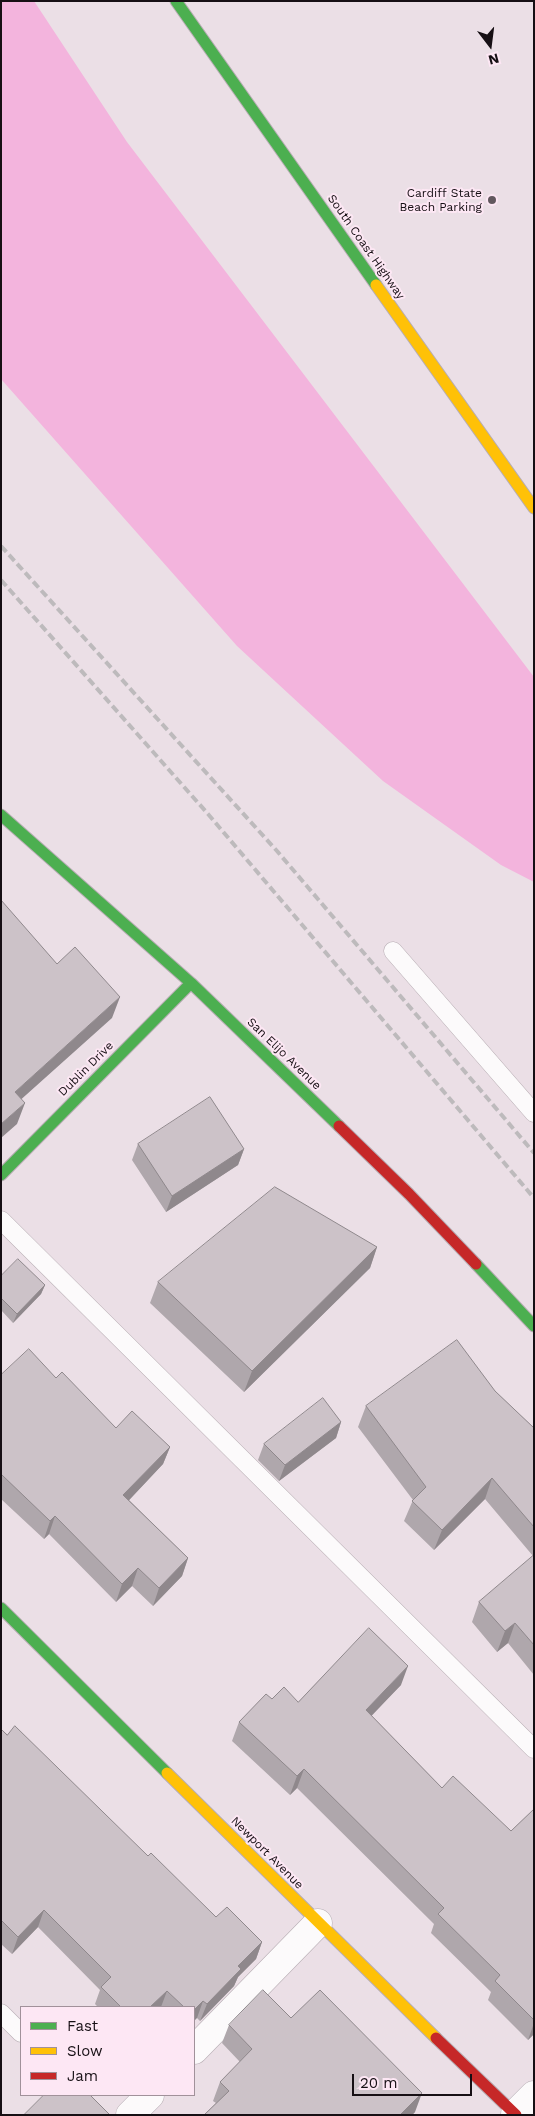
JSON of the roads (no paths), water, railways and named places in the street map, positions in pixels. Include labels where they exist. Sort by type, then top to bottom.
[{"type":"main road","name":"South Coast Highway","points":[[176,1],[534,508]]},
{"type":"main road","name":"San Elijo Avenue","points":[[1,815],[191,983],[410,1194],[534,1326]]},
{"type":"main road","name":"Dublin Drive","points":[[1,1175],[191,983]]},
{"type":"main road","name":"Newport Avenue","points":[[1,1608],[318,1923],[522,2108]]},
{"type":"street","points":[[195,2049],[318,1923]]},
{"type":"street","points":[[130,2115],[149,2096]]},
{"type":"lane","points":[[393,951],[534,1113]]},
{"type":"lane","points":[[1,1220],[534,1749]]},
{"type":"lane","points":[[1,2013],[20,2032]]},
{"type":"railway","points":[[1,546],[277,851],[534,1153]]},
{"type":"railway","points":[[1,580],[208,814],[534,1198]]},
{"type":"place","name":"Cardiff State Beach Parking","points":[[492,200]]}]
